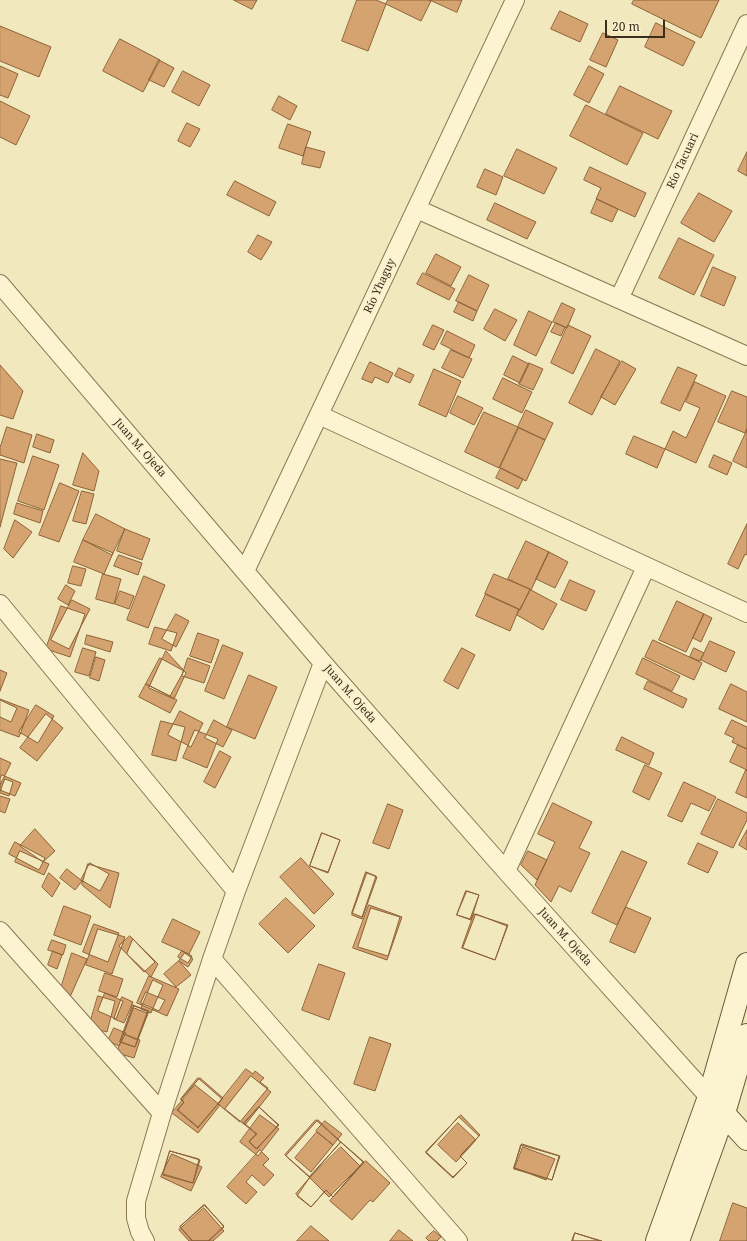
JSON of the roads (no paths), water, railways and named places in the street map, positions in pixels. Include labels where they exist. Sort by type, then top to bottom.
[{"type":"main road","points":[[657,1241],[709,1097],[747,964]]},
{"type":"main road","points":[[678,1241],[724,1113],[747,1035]]},
{"type":"main road","points":[[709,1097],[747,1139]]},
{"type":"street","name":"Río Yhaguy","points":[[245,571],[515,0]]},
{"type":"street","name":"Río Tacuari","points":[[619,299],[747,24]]},
{"type":"street","points":[[417,209],[747,356]]},
{"type":"street","name":"Juan M. Ojeda","points":[[0,284],[323,663],[506,871],[709,1097]]},
{"type":"street","points":[[319,415],[747,613]]},
{"type":"street","points":[[506,871],[646,567]]},
{"type":"street","points":[[0,604],[236,891]]},
{"type":"street","points":[[146,1241],[140,1232],[136,1218],[136,1201],[162,1113],[212,959],[236,891],[323,663]]},
{"type":"street","points":[[0,931],[162,1113]]},
{"type":"street","points":[[212,959],[458,1241]]}]
